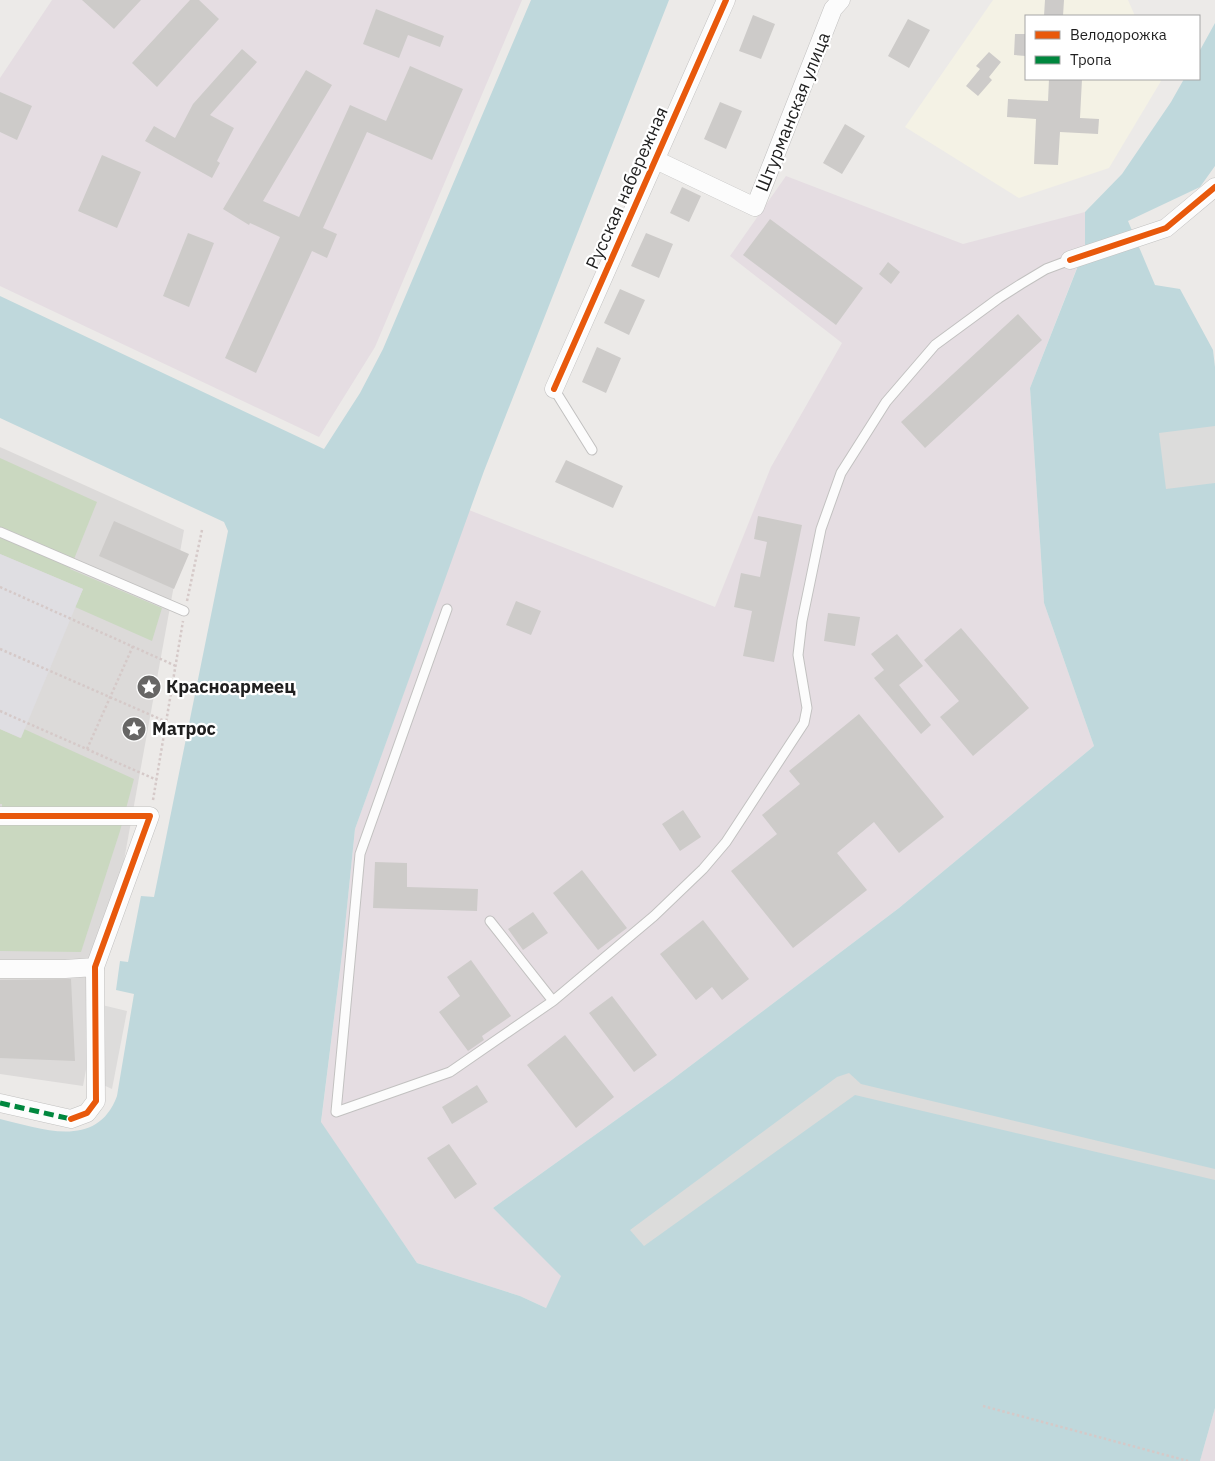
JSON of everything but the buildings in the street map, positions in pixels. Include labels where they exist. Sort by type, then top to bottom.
[{"type":"street","name":"Русская набережная","points":[[554,389],[726,0]]},
{"type":"street","name":"Штурманская улица","points":[[656,160],[755,207],[833,10],[841,0]]},
{"type":"street","points":[[1070,260],[1166,228],[1215,187]]},
{"type":"street","points":[[0,816],[150,816],[95,967],[96,1101],[87,1114],[71,1119],[0,1104]]},
{"type":"street","points":[[0,970],[95,967]]},
{"type":"lane","points":[[447,609],[360,854],[336,1112],[450,1072],[553,1001],[654,916],[703,869],[726,842],[804,723],[807,708],[798,655],[802,621],[821,529],[841,473],[886,402],[935,345],[1021,284],[1046,269],[1070,260]]},
{"type":"lane","points":[[554,389],[592,450]]},
{"type":"lane","points":[[0,532],[184,612]]},
{"type":"lane","points":[[490,921],[553,1001]]},
{"type":"path","points":[[150,816],[184,612],[202,530]]},
{"type":"path","points":[[0,587],[176,666]]},
{"type":"path","points":[[87,749],[133,646]]},
{"type":"path","points":[[0,649],[167,722]]},
{"type":"path","points":[[0,711],[157,780]]},
{"type":"path","points":[[983,1406],[1188,1461]]},
{"type":"shaded area","points":[[52,0],[522,0],[375,347],[319,437],[0,286],[0,78]]},
{"type":"shaded area","points":[[993,0],[1128,0],[1135,15],[1025,15],[1025,80],[1161,81],[1109,168],[1019,198],[905,127]]},
{"type":"shaded area","points":[[786,176],[963,244],[1085,212],[1085,247],[1030,388],[1044,603],[1094,746],[899,908],[669,1082],[493,1208],[562,1276],[546,1308],[520,1296],[417,1263],[321,1123],[343,946],[355,829],[469,510],[715,607],[771,467],[842,343],[730,256]]},
{"type":"shaded area","points":[[0,447],[184,530],[83,1086],[0,1074]]},
{"type":"shaded area","points":[[0,554],[83,589],[21,738],[0,729]]},
{"type":"shaded area","points":[[102,1005],[127,1011],[112,1089],[99,1083]]},
{"type":"shaded area","points":[[1215,1408],[1215,1461],[1200,1461]]},
{"type":"green space","points":[[0,458],[97,502],[70,569],[162,608],[152,641],[75,607],[83,589],[0,554]]},
{"type":"green space","points":[[0,729],[20,738],[24,729],[134,779],[120,831],[81,952],[0,951],[0,824],[2,824],[2,804],[0,804]]},
{"type":"water","points":[[531,0],[669,0],[484,471],[355,829],[343,946],[321,1122],[417,1263],[520,1296],[546,1308],[561,1276],[493,1208],[669,1082],[899,908],[1094,746],[1044,603],[1030,388],[1085,248],[1085,212],[1122,174],[1171,102],[1183,80],[1200,80],[1200,50],[1215,23],[1215,166],[1200,187],[1128,221],[1155,285],[1180,289],[1213,350],[1215,367],[1215,1408],[1200,1461],[0,1461],[0,1119],[50,1130],[67,1132],[82,1130],[96,1124],[108,1113],[117,1096],[134,994],[116,990],[120,961],[128,962],[141,896],[154,897],[228,531],[224,522],[0,418],[0,296],[324,449],[360,393],[383,349]]},
{"type":"pier","points":[[1215,426],[1215,483],[1166,489],[1159,433]]},
{"type":"pier","points":[[849,1073],[861,1084],[1215,1169],[1215,1180],[855,1095],[644,1246],[630,1230],[837,1077]]},
{"type":"marked path","points":[[0,1103],[71,1119]]},
{"type":"cycle path","points":[[554,389],[726,0]]},
{"type":"cycle path","points":[[1070,260],[1166,228],[1215,187]]},
{"type":"cycle path","points":[[0,816],[150,816],[95,967],[96,1101],[87,1113],[71,1119]]},
{"type":"place","name":"Красноармеец","points":[[149,687]]},
{"type":"place","name":"Матрос","points":[[134,729]]}]
